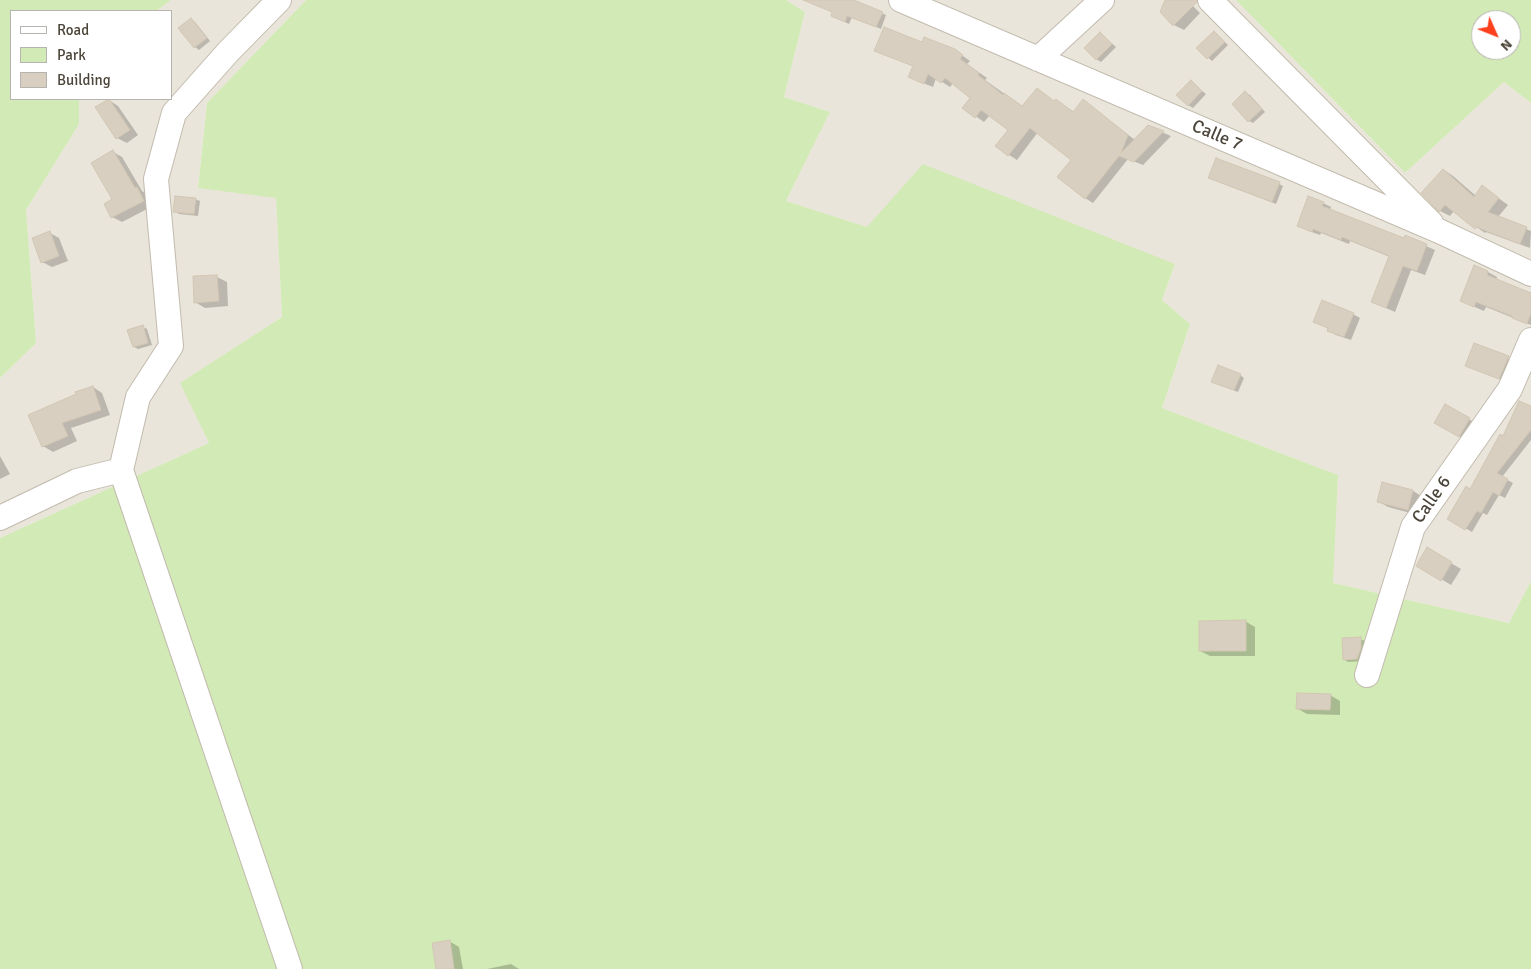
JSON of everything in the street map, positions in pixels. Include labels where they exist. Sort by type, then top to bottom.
[{"type":"street","points":[[279,0],[228,52],[174,113],[156,179],[171,346],[138,397],[121,470],[290,969]]},
{"type":"street","name":"Calle 7","points":[[901,0],[1439,231],[1527,266]]},
{"type":"street","points":[[1038,59],[1102,0]]},
{"type":"street","points":[[1210,0],[1439,231]]},
{"type":"street","name":"Calle 6","points":[[1367,675],[1413,527],[1510,389],[1531,340]]},
{"type":"street","points":[[0,518],[77,481],[121,470]]},
{"type":"shaded area","points":[[171,0],[306,0],[207,103],[198,187],[276,197],[282,317],[181,383],[209,443],[0,538],[0,378],[36,343],[26,210],[79,124],[79,100],[172,100],[172,10],[157,10]]},
{"type":"shaded area","points":[[786,0],[1236,0],[1405,173],[1504,82],[1531,103],[1531,581],[1509,623],[1332,583],[1338,475],[1162,408],[1190,324],[1162,300],[1175,264],[867,227],[786,201],[830,112],[784,97],[805,12]]},
{"type":"green space","points":[[0,0],[171,0],[157,10],[10,10],[10,100],[79,100],[79,124],[26,210],[36,343],[0,378]]},
{"type":"green space","points":[[306,0],[786,0],[805,12],[784,97],[830,112],[786,201],[867,227],[923,164],[1175,264],[1162,300],[1190,324],[1162,408],[1338,475],[1333,583],[1509,623],[1531,581],[1531,969],[0,969],[0,538],[209,443],[180,383],[282,317],[276,198],[198,188],[207,103]]},
{"type":"green space","points":[[1236,0],[1531,0],[1531,103],[1504,82],[1405,173]]},
{"type":"building","points":[[803,0],[854,0],[883,12],[876,27],[847,16],[845,22],[831,16],[832,12]]},
{"type":"building","points":[[1165,0],[1197,0],[1197,2],[1173,26],[1160,12]]},
{"type":"building","points":[[191,18],[207,38],[194,48],[178,28]]},
{"type":"building","points":[[884,27],[922,42],[924,37],[955,49],[963,55],[960,59],[979,73],[978,75],[1003,95],[1004,93],[1022,106],[1037,88],[1073,112],[1083,99],[1128,135],[1121,153],[1148,125],[1164,131],[1134,162],[1119,156],[1085,199],[1057,177],[1071,160],[1030,128],[1008,156],[995,146],[1008,130],[981,110],[975,118],[962,108],[970,98],[945,78],[941,83],[928,74],[924,84],[908,77],[913,66],[874,51]]},
{"type":"building","points":[[1214,31],[1225,42],[1207,59],[1196,48]]},
{"type":"building","points":[[1100,32],[1112,44],[1096,60],[1084,48]]},
{"type":"building","points":[[1191,80],[1202,91],[1188,106],[1176,95]]},
{"type":"building","points":[[1245,91],[1262,109],[1248,122],[1232,104]]},
{"type":"building","points":[[110,100],[130,130],[116,139],[95,107]]},
{"type":"building","points":[[113,150],[144,201],[111,218],[104,204],[112,199],[91,163]]},
{"type":"building","points":[[1216,158],[1280,182],[1272,202],[1208,178]]},
{"type":"building","points":[[1443,169],[1474,197],[1482,185],[1499,198],[1488,212],[1527,227],[1520,244],[1476,227],[1475,229],[1445,205],[1439,212],[1421,193]]},
{"type":"building","points":[[175,196],[196,198],[194,214],[173,212]]},
{"type":"building","points":[[1308,196],[1324,202],[1322,206],[1404,238],[1405,235],[1427,244],[1417,271],[1403,266],[1386,308],[1371,302],[1389,256],[1342,237],[1341,240],[1313,229],[1312,232],[1297,226]]},
{"type":"building","points":[[50,231],[59,256],[41,263],[32,238]]},
{"type":"building","points":[[1474,265],[1488,271],[1487,275],[1531,293],[1531,313],[1527,324],[1476,302],[1474,307],[1460,301]]},
{"type":"building","points":[[217,275],[219,301],[194,303],[193,276]]},
{"type":"building","points":[[1322,300],[1354,313],[1344,337],[1327,331],[1328,328],[1313,322]]},
{"type":"building","points":[[143,325],[148,343],[133,347],[127,330]]},
{"type":"building","points":[[1474,343],[1509,356],[1499,379],[1465,366]]},
{"type":"building","points":[[1218,365],[1241,374],[1234,390],[1211,382]]},
{"type":"building","points":[[93,386],[101,410],[62,423],[68,436],[42,447],[28,415],[76,394],[75,392]]},
{"type":"building","points":[[1519,401],[1531,406],[1531,430],[1497,473],[1508,479],[1499,496],[1493,492],[1481,513],[1477,511],[1465,530],[1447,519],[1466,486],[1470,489],[1500,434],[1503,436]]},
{"type":"building","points":[[1445,404],[1470,418],[1459,437],[1434,423]]},
{"type":"building","points":[[1382,482],[1413,490],[1408,510],[1377,502]]},
{"type":"building","points":[[1427,547],[1452,562],[1441,581],[1416,566]]},
{"type":"building","points":[[1246,620],[1246,651],[1199,651],[1199,621]]},
{"type":"building","points":[[1361,637],[1361,648],[1357,659],[1343,660],[1342,638]]},
{"type":"building","points":[[1297,693],[1331,694],[1330,710],[1296,709]]},
{"type":"building","points":[[450,940],[454,969],[436,969],[432,943]]}]
